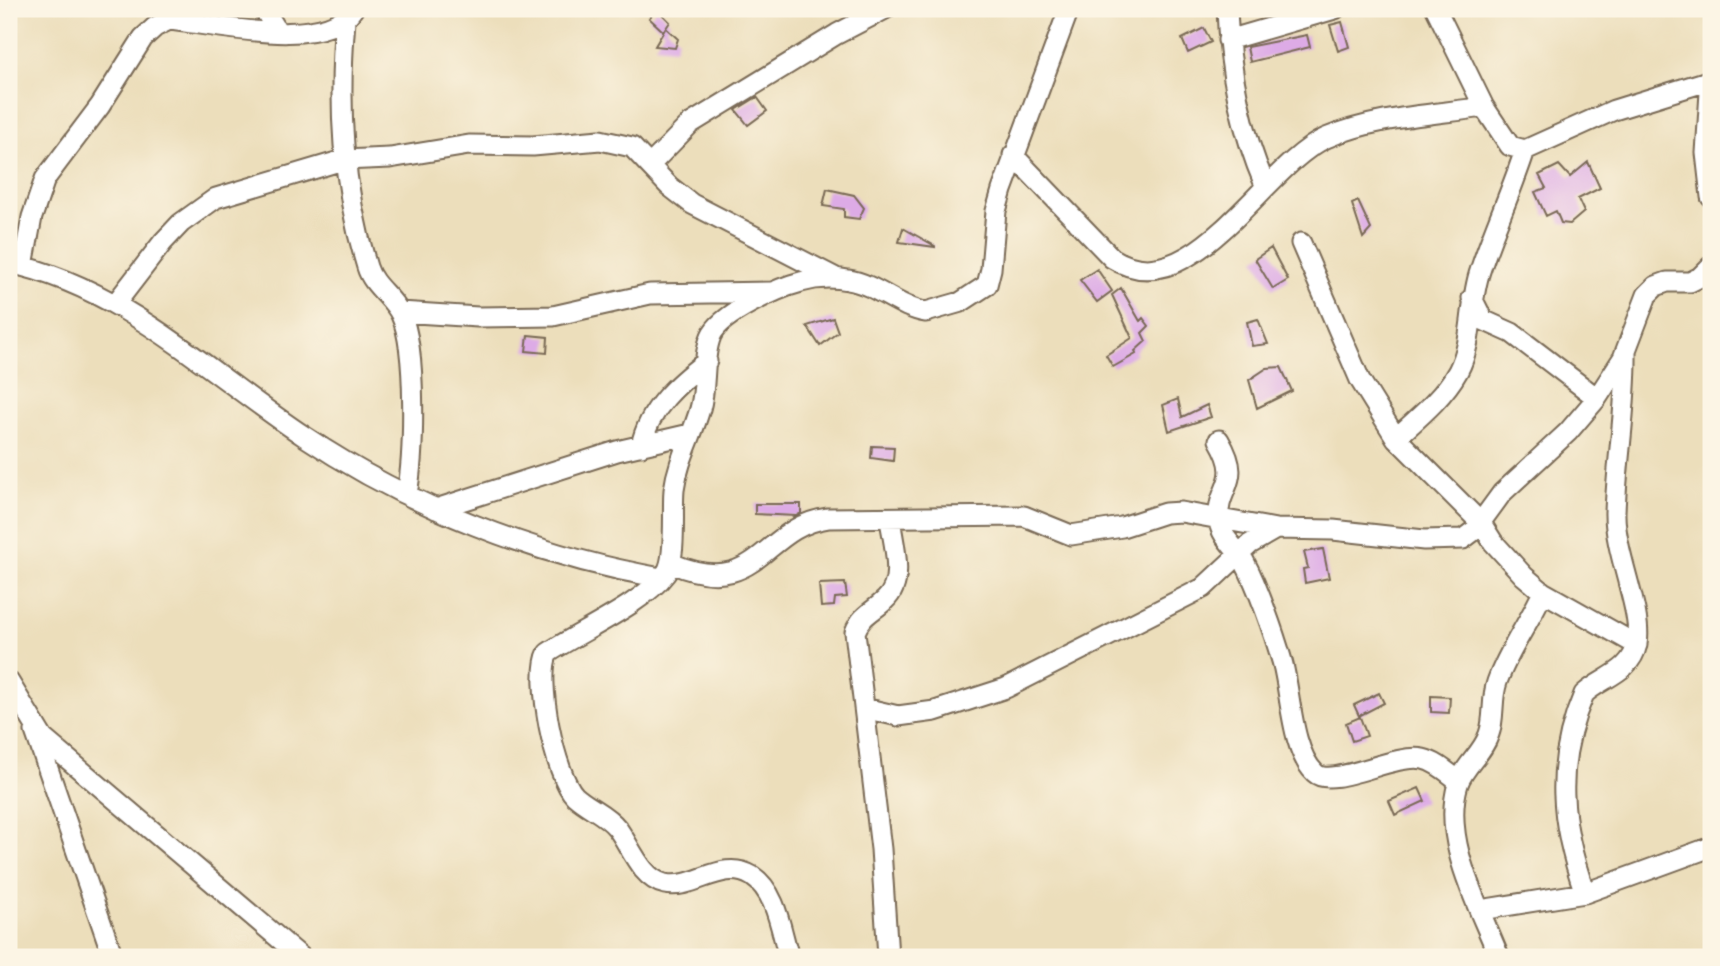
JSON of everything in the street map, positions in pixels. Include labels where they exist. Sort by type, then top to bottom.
[{"type":"street","points":[[264,9],[278,32]]},
{"type":"street","points":[[650,165],[690,124],[837,34],[885,9]]},
{"type":"street","points":[[116,303],[163,242],[201,206],[216,198],[344,160],[390,158],[469,145],[533,146],[600,139],[632,147],[669,186],[692,204],[809,266],[838,278],[870,286],[922,312],[940,311],[977,293],[987,285],[996,211],[1013,155],[1069,9]]},
{"type":"street","points":[[1227,9],[1228,40],[1240,109],[1254,159],[1265,185]]},
{"type":"street","points":[[1228,40],[1335,9]]},
{"type":"street","points":[[1436,9],[1483,107],[1510,146],[1525,150],[1614,110],[1711,78],[1706,153],[1711,197]]},
{"type":"street","points":[[349,14],[314,32],[278,32],[169,20],[155,27],[143,38],[100,106],[45,179],[16,264],[65,279],[116,303],[307,438],[407,494],[436,509],[567,558],[716,575],[751,563],[792,531],[812,520],[1024,516],[1071,535],[1122,527],[1164,513],[1193,513],[1276,529],[1333,530],[1456,541],[1469,536],[1502,493],[1567,432],[1597,398],[1626,351],[1647,295],[1656,286],[1667,282],[1690,282],[1711,266]]},
{"type":"street","points":[[349,14],[340,88],[344,160],[368,271],[382,294],[400,312],[408,345],[412,428],[407,494]]},
{"type":"street","points":[[1013,155],[1092,239],[1128,268],[1143,270],[1191,256],[1230,223],[1292,159],[1324,139],[1396,119],[1483,107]]},
{"type":"street","points":[[1396,438],[1427,410],[1458,371],[1464,354],[1472,298],[1525,150]]},
{"type":"street","points":[[1301,243],[1360,380],[1396,438],[1481,523],[1504,556],[1543,592],[1637,645]]},
{"type":"street","points":[[789,957],[773,904],[755,878],[739,870],[724,870],[685,882],[664,884],[649,875],[615,826],[575,796],[565,783],[546,708],[542,664],[548,653],[621,609],[666,571],[676,478],[703,399],[710,341],[717,326],[775,292],[808,280],[838,278]]},
{"type":"street","points":[[400,312],[478,317],[554,316],[650,294],[775,292]]},
{"type":"street","points":[[1472,298],[1483,320],[1512,333],[1597,398]]},
{"type":"street","points":[[1585,893],[1564,820],[1566,751],[1584,694],[1624,669],[1637,645],[1635,619],[1617,537],[1615,511],[1625,416],[1626,351]]},
{"type":"street","points":[[641,446],[646,426],[661,404],[686,377],[707,360]]},
{"type":"street","points":[[436,509],[641,446],[690,434]]},
{"type":"street","points":[[1219,440],[1232,469],[1219,520],[1224,535],[1239,554],[1280,653],[1304,758],[1314,772],[1330,779],[1387,762],[1422,759],[1437,765],[1459,781]]},
{"type":"street","points":[[888,957],[881,849],[855,632],[860,619],[886,600],[895,586],[897,567],[890,519]]},
{"type":"street","points":[[864,709],[898,716],[935,711],[1006,688],[1203,588],[1250,544],[1276,529]]},
{"type":"street","points":[[1499,957],[1455,836],[1454,812],[1459,781],[1488,738],[1493,724],[1496,686],[1543,592]]},
{"type":"street","points":[[9,682],[43,738],[301,957]]},
{"type":"street","points":[[31,720],[113,957]]},
{"type":"street","points":[[1480,910],[1585,893],[1711,847]]},
{"type":"building","points":[[657,9],[670,22],[666,28],[678,39],[675,48],[655,46],[665,29],[663,31],[649,18]]},
{"type":"building","points":[[1342,22],[1349,47],[1338,51],[1330,25]]},
{"type":"building","points":[[1204,28],[1211,42],[1188,53],[1182,39]]},
{"type":"building","points":[[1307,35],[1310,47],[1250,62],[1247,47]]},
{"type":"building","points":[[757,97],[767,111],[748,125],[736,110]]},
{"type":"building","points":[[1588,162],[1600,188],[1578,199],[1584,212],[1570,224],[1561,223],[1556,211],[1546,216],[1535,192],[1546,188],[1539,175],[1559,165],[1570,177]]},
{"type":"building","points":[[827,189],[854,195],[864,208],[859,219],[844,217],[844,209],[823,206]]},
{"type":"building","points":[[1358,201],[1371,229],[1363,238],[1352,204]]},
{"type":"building","points":[[903,228],[935,246],[935,247],[899,242]]},
{"type":"building","points":[[1271,248],[1288,280],[1273,289],[1255,259]]},
{"type":"building","points":[[1097,269],[1112,291],[1097,302],[1080,280]]},
{"type":"building","points":[[1121,288],[1140,321],[1143,318],[1149,326],[1142,333],[1146,341],[1135,351],[1136,354],[1113,367],[1106,355],[1132,338],[1112,295]]},
{"type":"building","points":[[833,318],[838,332],[820,346],[807,326]]},
{"type":"building","points":[[1258,319],[1268,344],[1252,346],[1247,322]]},
{"type":"building","points":[[528,335],[548,337],[547,353],[526,351]]},
{"type":"building","points":[[1281,367],[1292,391],[1257,408],[1249,380],[1267,368]]},
{"type":"building","points":[[1178,399],[1182,417],[1207,405],[1211,417],[1169,431],[1163,405]]},
{"type":"building","points":[[872,446],[894,447],[893,461],[871,458]]},
{"type":"building","points":[[755,504],[801,504],[801,513],[796,516],[755,514]]},
{"type":"building","points":[[1323,549],[1329,578],[1305,583],[1303,569],[1308,568],[1304,552]]},
{"type":"building","points":[[845,583],[847,597],[835,598],[834,606],[821,607],[819,584]]},
{"type":"building","points":[[1379,693],[1384,703],[1359,716],[1354,705]]},
{"type":"building","points":[[1431,696],[1450,697],[1449,713],[1431,712]]},
{"type":"building","points":[[1360,717],[1367,736],[1352,741],[1346,723]]},
{"type":"building","points":[[1419,788],[1425,801],[1395,815],[1389,801]]}]
